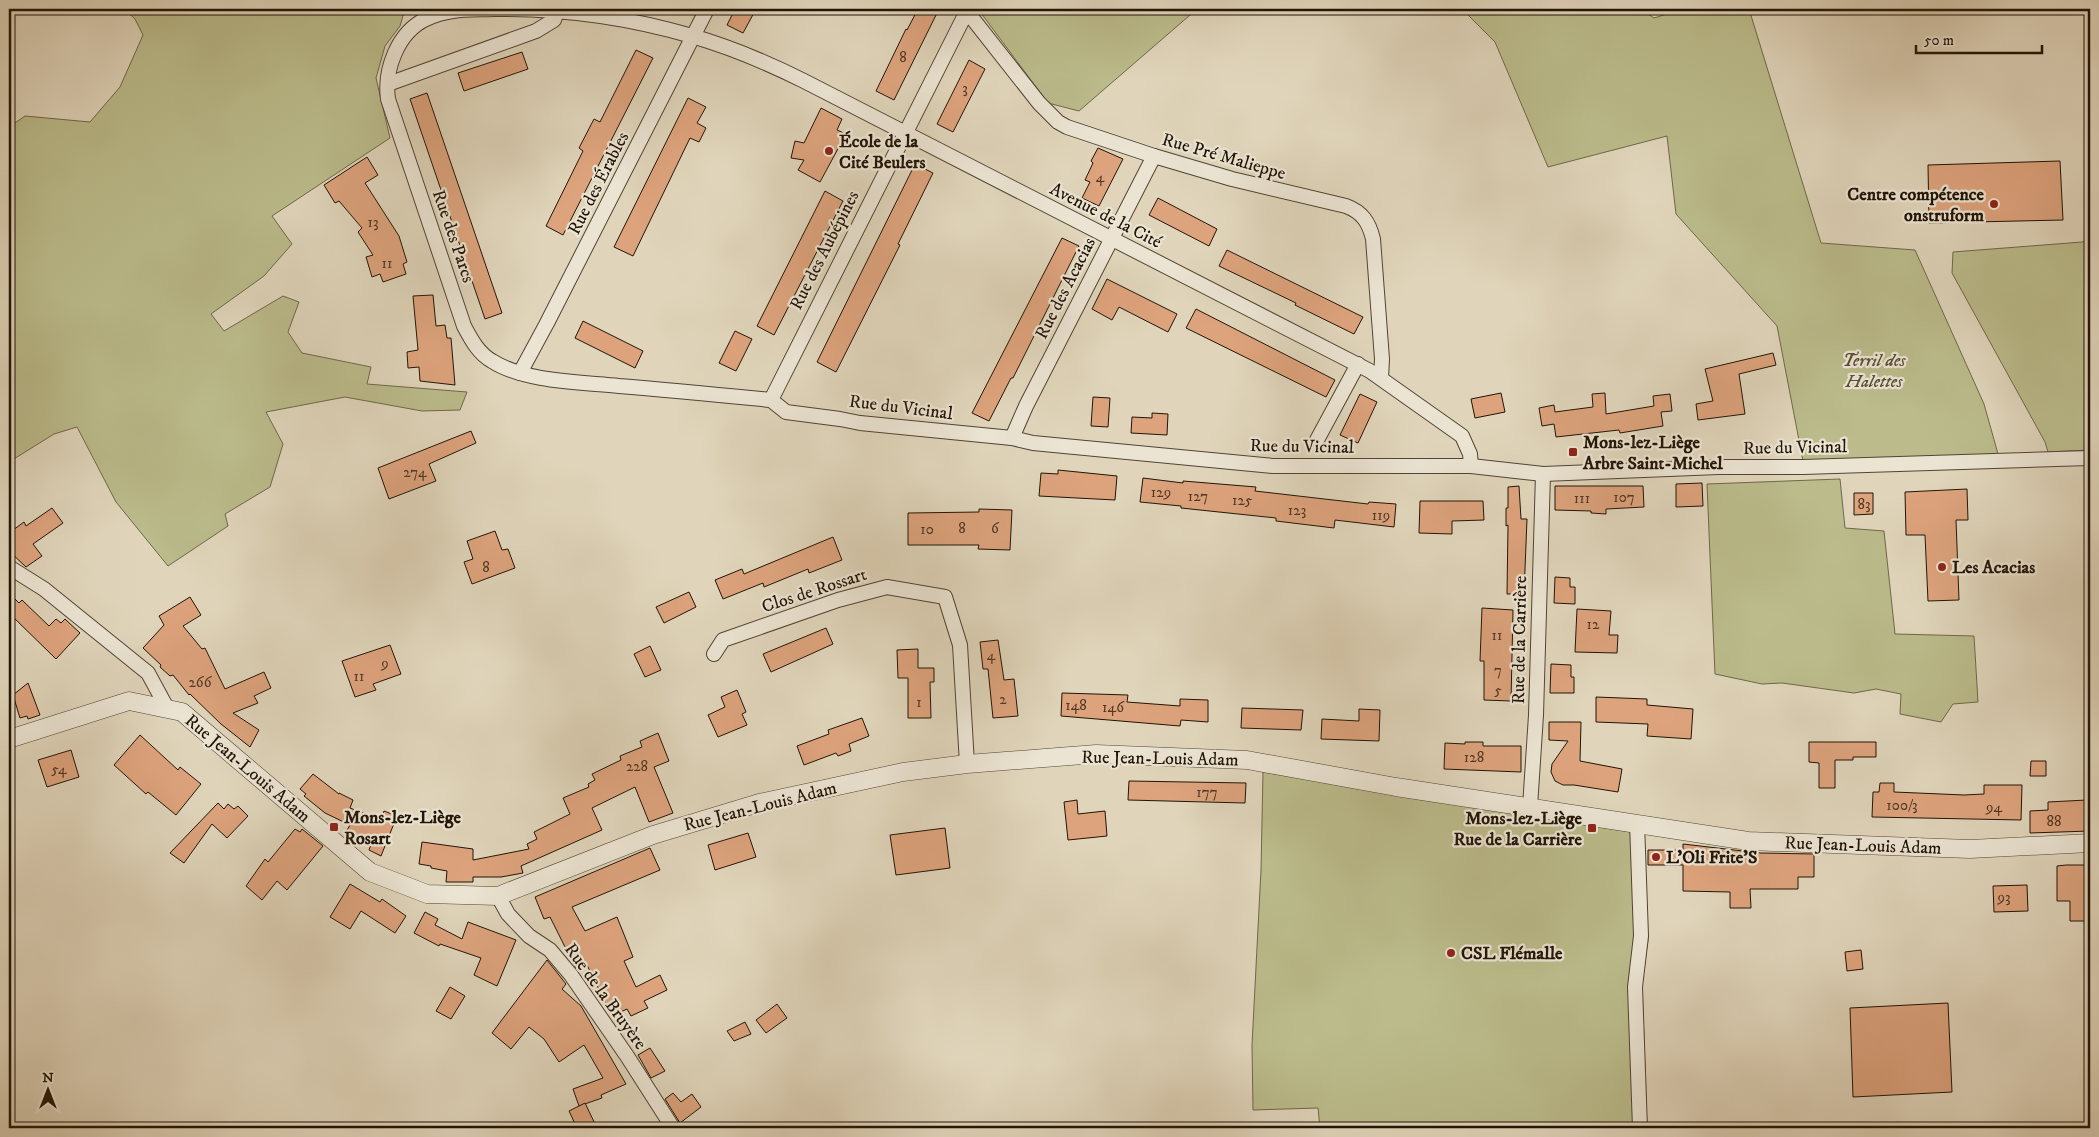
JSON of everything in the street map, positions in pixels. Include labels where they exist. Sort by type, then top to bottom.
[{"type":"street","name":"Avenue de la Cité","points":[[514,9],[552,10],[604,16],[693,36],[778,68],[1358,364],[1382,378],[1462,436],[1470,454],[1471,466]]},
{"type":"street","name":"Rue des Parcs","points":[[514,9],[458,10],[440,13],[425,19],[407,34],[393,56],[388,84],[388,99],[464,326],[472,342],[491,361],[520,373]]},
{"type":"street","name":"Rue des Érables","points":[[520,373],[707,9]]},
{"type":"street","points":[[388,84],[536,31],[554,20],[552,10]]},
{"type":"street","name":"Rue des Aubépines","points":[[771,400],[966,10]]},
{"type":"street","name":"Rue Pré Malieppe","points":[[966,10],[1039,103],[1058,122],[1080,132],[1232,179],[1346,206],[1368,221],[1373,239],[1382,378]]},
{"type":"street","name":"Rue des Acacias","points":[[1012,438],[1111,238],[1154,156]]},
{"type":"street","name":"Rue du Vicinal","points":[[1317,440],[1358,364]]},
{"type":"street","name":"Rue du Vicinal","points":[[520,373],[581,382],[771,400],[786,412],[869,424],[1012,438],[1033,443],[1273,466],[1471,466],[1542,474],[1719,467],[1803,467],[2090,458]]},
{"type":"street","name":"Rue de la Carrière","points":[[1530,807],[1536,715],[1542,474]]},
{"type":"street","name":"Rue Jean-Louis Adam","points":[[9,567],[44,589],[148,673],[167,708],[182,712],[370,872],[427,894],[498,896],[652,835],[759,803],[902,772],[967,764],[1096,754],[1247,760],[1396,787],[1748,841],[1970,849],[2090,843]]},
{"type":"street","name":"Clos de Rossart","points":[[714,654],[723,640],[838,600],[887,586],[945,597],[960,645],[967,764]]},
{"type":"street","points":[[9,738],[129,701],[167,708]]},
{"type":"street","points":[[1637,823],[1641,936],[1635,987],[1640,1128]]},
{"type":"street","name":"Rue de la Bruyère","points":[[498,896],[508,914],[529,936],[550,950],[572,975],[673,1128]]},
{"type":"green space","points":[[124,9],[405,9],[400,26],[385,46],[376,78],[390,138],[272,216],[292,244],[264,276],[211,314],[224,331],[283,296],[299,302],[288,332],[302,353],[371,367],[367,384],[467,392],[460,410],[422,411],[345,397],[266,412],[283,444],[270,487],[225,514],[228,526],[168,566],[116,502],[77,427],[54,434],[9,462],[9,127],[25,116],[90,122],[120,87],[143,35],[135,19]]},
{"type":"green space","points":[[978,9],[1197,9],[1079,111],[1048,103]]},
{"type":"green space","name":"Terril des Halettes","points":[[1462,9],[1641,9],[1654,18],[1683,9],[1749,9],[1821,243],[1915,250],[1984,404],[1998,454],[1803,461],[1777,326],[1676,214],[1667,136],[1548,167],[1495,42]]},
{"type":"green space","points":[[2090,239],[2090,450],[2048,452],[2045,442],[1952,273],[1953,252],[2082,242]]},
{"type":"green space","points":[[1840,479],[1845,528],[1884,531],[1895,634],[1974,636],[1978,702],[1953,704],[1941,722],[1900,714],[1901,694],[1876,689],[1854,693],[1782,683],[1762,684],[1715,674],[1707,484]]},
{"type":"green space","name":"CSL Flémalle","points":[[1263,772],[1644,834],[1648,940],[1642,982],[1647,1128],[1320,1128],[1318,1108],[1253,1110],[1252,1045],[1261,870]]},
{"type":"building","points":[[735,9],[756,9],[743,33],[727,25]]},
{"type":"building","points":[[918,9],[939,9],[894,100],[876,91],[906,29]]},
{"type":"building","points":[[636,50],[653,58],[563,235],[546,226],[583,151],[579,148],[594,119],[600,122]]},
{"type":"building","points":[[522,52],[528,69],[464,91],[458,73]]},
{"type":"building","points":[[969,60],[985,69],[953,132],[937,124]]},
{"type":"building","points":[[427,93],[502,313],[485,319],[410,99]]},
{"type":"building","points":[[688,98],[706,107],[697,123],[706,128],[699,142],[690,138],[633,256],[614,247]]},
{"type":"building","points":[[821,108],[842,119],[837,130],[846,134],[820,182],[798,170],[804,160],[791,158],[795,141],[804,143]]},
{"type":"building","points":[[1098,148],[1123,159],[1099,206],[1082,198],[1090,182],[1085,180],[1093,163],[1091,161]]},
{"type":"building","points":[[367,157],[378,175],[365,183],[399,236],[407,262],[403,264],[406,274],[383,282],[380,274],[372,277],[366,257],[373,255],[358,232],[362,228],[339,201],[335,203],[324,185]]},
{"type":"building","points":[[2060,161],[2063,220],[1929,223],[1928,165]]},
{"type":"building","points":[[915,164],[933,173],[898,244],[900,245],[836,372],[817,362]]},
{"type":"building","points":[[825,191],[843,201],[774,335],[757,326]]},
{"type":"building","points":[[1158,198],[1217,229],[1209,246],[1149,215]]},
{"type":"building","points":[[1062,238],[1079,246],[1013,378],[1011,378],[989,421],[972,413]]},
{"type":"building","points":[[1227,250],[1363,317],[1354,334],[1295,305],[1296,303],[1219,266]]},
{"type":"building","points":[[1107,279],[1177,314],[1168,332],[1119,307],[1112,320],[1092,309]]},
{"type":"building","points":[[433,295],[436,326],[445,325],[447,338],[451,338],[455,385],[420,381],[419,367],[408,368],[407,352],[418,350],[413,296]]},
{"type":"building","points":[[1196,309],[1335,380],[1326,397],[1186,328]]},
{"type":"building","points":[[583,321],[643,351],[635,368],[575,338]]},
{"type":"building","points":[[735,331],[752,339],[736,371],[719,363]]},
{"type":"building","points":[[1773,353],[1776,365],[1739,374],[1745,414],[1698,420],[1696,404],[1713,401],[1705,369]]},
{"type":"building","points":[[1501,393],[1505,412],[1475,418],[1471,399]]},
{"type":"building","points":[[1605,393],[1606,414],[1654,406],[1653,396],[1670,394],[1672,411],[1661,412],[1663,426],[1620,433],[1619,430],[1556,437],[1554,424],[1542,426],[1539,408],[1554,405],[1555,412],[1593,407],[1592,394]]},
{"type":"building","points":[[1360,394],[1377,402],[1358,443],[1340,435]]},
{"type":"building","points":[[1093,397],[1110,398],[1108,427],[1091,426]]},
{"type":"building","points":[[1152,413],[1168,414],[1167,435],[1131,433],[1132,417],[1152,418]]},
{"type":"building","points":[[471,431],[476,443],[429,464],[436,481],[389,499],[378,468]]},
{"type":"building","points":[[1058,470],[1117,476],[1115,500],[1039,496],[1041,473],[1058,474]]},
{"type":"building","points":[[1143,478],[1183,483],[1183,481],[1256,487],[1255,491],[1368,504],[1369,502],[1396,504],[1394,527],[1335,520],[1334,528],[1276,521],[1276,518],[1140,502]]},
{"type":"building","points":[[1702,483],[1703,506],[1676,507],[1676,484]]},
{"type":"building","points":[[1519,486],[1521,519],[1527,519],[1524,594],[1507,594],[1508,525],[1506,526],[1506,508],[1508,508],[1508,487]]},
{"type":"building","points":[[1555,486],[1643,486],[1644,507],[1606,509],[1606,514],[1591,513],[1591,511],[1555,510]]},
{"type":"building","name":"Les Acacias","points":[[1967,489],[1968,520],[1956,520],[1959,600],[1928,601],[1925,535],[1906,535],[1905,492]]},
{"type":"building","points":[[1854,493],[1873,493],[1873,514],[1854,515]]},
{"type":"building","points":[[1420,501],[1483,501],[1484,520],[1452,521],[1452,534],[1419,533]]},
{"type":"building","points":[[52,508],[63,523],[33,544],[42,556],[26,567],[9,551],[9,533],[24,522],[26,526]]},
{"type":"building","points":[[979,509],[1012,510],[1010,550],[978,549],[979,545],[908,545],[908,513],[979,512]]},
{"type":"building","points":[[495,531],[502,550],[508,549],[515,568],[472,584],[464,562],[473,559],[467,541]]},
{"type":"building","points":[[833,537],[842,560],[809,573],[808,569],[764,587],[763,583],[723,599],[715,580],[742,569],[744,574]]},
{"type":"building","points":[[1555,577],[1570,578],[1570,587],[1575,587],[1575,604],[1554,603]]},
{"type":"building","points":[[689,592],[696,607],[664,623],[656,607]]},
{"type":"building","points":[[9,593],[19,603],[22,600],[49,626],[56,619],[61,623],[65,619],[80,633],[56,659],[9,613]]},
{"type":"building","points":[[190,597],[201,615],[183,626],[202,649],[205,648],[225,689],[264,672],[271,688],[254,696],[258,703],[233,713],[259,730],[250,747],[189,695],[173,675],[170,676],[160,667],[161,665],[143,648],[164,625],[159,616]]},
{"type":"building","points":[[1482,608],[1513,610],[1511,701],[1484,700],[1484,661],[1480,661]]},
{"type":"building","points":[[1577,609],[1611,611],[1609,635],[1618,635],[1617,653],[1575,652]]},
{"type":"building","points":[[826,628],[833,644],[771,672],[763,654]]},
{"type":"building","points":[[998,640],[1004,680],[1014,679],[1018,716],[993,718],[988,669],[983,669],[980,642]]},
{"type":"building","points":[[390,645],[401,674],[373,684],[376,690],[355,697],[342,661]]},
{"type":"building","points":[[650,646],[661,670],[645,677],[634,654]]},
{"type":"building","points":[[918,649],[918,668],[934,668],[934,682],[930,682],[931,718],[908,718],[908,678],[898,678],[897,650]]},
{"type":"building","points":[[1551,664],[1571,665],[1571,677],[1574,677],[1574,693],[1550,693]]},
{"type":"building","points":[[28,683],[40,715],[28,719],[27,716],[20,718],[13,695]]},
{"type":"building","points":[[737,690],[746,712],[742,714],[747,725],[718,737],[708,715],[725,707],[721,697]]},
{"type":"building","points":[[1062,693],[1128,695],[1127,702],[1180,706],[1180,699],[1208,700],[1208,722],[1181,720],[1180,726],[1061,716]]},
{"type":"building","points":[[1596,697],[1647,699],[1647,705],[1693,709],[1691,739],[1647,736],[1648,724],[1596,722]]},
{"type":"building","points":[[1242,708],[1303,710],[1301,730],[1241,728]]},
{"type":"building","points":[[1359,709],[1380,710],[1379,741],[1321,739],[1322,719],[1359,721]]},
{"type":"building","points":[[862,718],[869,736],[849,744],[851,751],[838,756],[836,753],[804,765],[797,746],[829,734],[828,730]]},
{"type":"building","points":[[1549,722],[1581,722],[1580,761],[1622,769],[1618,792],[1563,785],[1555,781],[1551,772],[1552,764],[1568,741],[1549,740]]},
{"type":"building","points":[[658,733],[669,761],[654,767],[673,813],[649,822],[635,787],[592,808],[602,830],[521,866],[523,873],[501,877],[473,877],[473,882],[446,882],[447,871],[419,864],[422,842],[473,849],[473,860],[529,849],[527,844],[537,839],[534,832],[570,814],[563,798],[589,787],[588,784],[595,780],[592,774],[621,760],[620,756],[642,747],[640,741]]},
{"type":"building","points":[[140,735],[178,770],[180,767],[201,784],[176,815],[148,792],[146,794],[114,765]]},
{"type":"building","points":[[1465,742],[1483,742],[1483,746],[1521,746],[1521,772],[1444,769],[1445,743],[1465,744]]},
{"type":"building","points":[[1809,742],[1876,742],[1876,757],[1853,757],[1853,760],[1835,760],[1835,788],[1819,788],[1819,763],[1809,762]]},
{"type":"building","points":[[71,750],[79,777],[47,787],[38,760]]},
{"type":"building","points":[[2031,761],[2046,761],[2046,776],[2030,776]]},
{"type":"building","points":[[313,774],[339,794],[353,800],[350,808],[381,820],[384,811],[397,816],[381,856],[369,850],[371,844],[346,832],[350,825],[325,813],[304,796],[306,794],[300,789]]},
{"type":"building","points":[[1129,781],[1246,783],[1245,803],[1128,800]]},
{"type":"building","points":[[1880,783],[1894,783],[1894,792],[1964,795],[1984,794],[1984,785],[2022,785],[2021,820],[1872,817],[1873,792],[1879,792]]},
{"type":"building","points":[[1077,800],[1078,814],[1105,811],[1107,836],[1068,840],[1064,802]]},
{"type":"building","points":[[2087,800],[2087,810],[2090,810],[2090,831],[2030,833],[2030,811],[2048,810],[2048,802]]},
{"type":"building","points":[[218,803],[224,809],[228,804],[234,809],[238,806],[248,816],[227,838],[212,824],[184,863],[170,853]]},
{"type":"building","points":[[945,828],[950,868],[896,875],[890,835]]},
{"type":"building","points":[[295,829],[300,832],[302,829],[323,846],[287,890],[277,881],[262,900],[246,886],[265,859],[268,862]]},
{"type":"building","points":[[748,833],[756,857],[715,870],[708,845]]},
{"type":"building","points":[[1683,844],[1760,853],[1814,854],[1814,877],[1798,877],[1798,889],[1750,889],[1751,908],[1730,908],[1730,892],[1683,891],[1683,865],[1648,865],[1648,850],[1683,850]]},
{"type":"building","points":[[650,848],[660,870],[572,907],[585,931],[617,917],[633,957],[624,961],[636,987],[660,975],[667,990],[644,1001],[648,1008],[631,1016],[627,1009],[612,1016],[586,963],[576,968],[550,917],[544,919],[535,897]]},
{"type":"building","points":[[2090,865],[2090,888],[2085,888],[2085,921],[2070,921],[2070,901],[2057,901],[2057,866]]},
{"type":"building","points":[[350,884],[380,902],[382,899],[406,916],[395,933],[361,911],[350,929],[330,917]]},
{"type":"building","points":[[2027,885],[2028,911],[1994,912],[1993,886]]},
{"type":"building","points":[[425,912],[438,919],[435,925],[462,939],[468,922],[516,940],[497,986],[474,975],[481,958],[440,944],[439,946],[414,933]]},
{"type":"building","points":[[1861,950],[1863,969],[1847,971],[1845,952]]},
{"type":"building","points":[[547,960],[566,984],[562,989],[581,1006],[626,1084],[601,1095],[602,1098],[579,1106],[573,1089],[603,1078],[584,1045],[559,1062],[544,1039],[529,1027],[511,1049],[492,1033]]},
{"type":"building","points":[[450,987],[465,996],[451,1019],[436,1011]]},
{"type":"building","points":[[1948,1003],[1952,1092],[1853,1097],[1850,1008]]},
{"type":"building","points":[[777,1004],[787,1018],[766,1033],[756,1020]]},
{"type":"building","points":[[745,1022],[751,1034],[734,1041],[727,1031]]},
{"type":"building","points":[[650,1048],[665,1071],[651,1078],[638,1055]]},
{"type":"building","points":[[673,1093],[681,1102],[692,1094],[701,1107],[680,1123],[665,1099]]},
{"type":"building","points":[[585,1103],[597,1128],[577,1128],[569,1111]]},
{"type":"place","name":"École de la Cité Beulers","points":[[829,151]]},
{"type":"place","name":"Centre compétence onstruform","points":[[1994,204]]},
{"type":"place","name":"Mons-lez-Liège Arbre Saint-Michel","points":[[1573,452]]},
{"type":"place","name":"Les Acacias","points":[[1942,567]]},
{"type":"place","name":"Mons-lez-Liège Rosart","points":[[334,827]]},
{"type":"place","name":"Mons-lez-Liège Rue de la Carrière","points":[[1592,828]]},
{"type":"place","name":"L’Oli Frite’S","points":[[1656,857]]},
{"type":"place","name":"CSL Flémalle","points":[[1451,953]]}]
